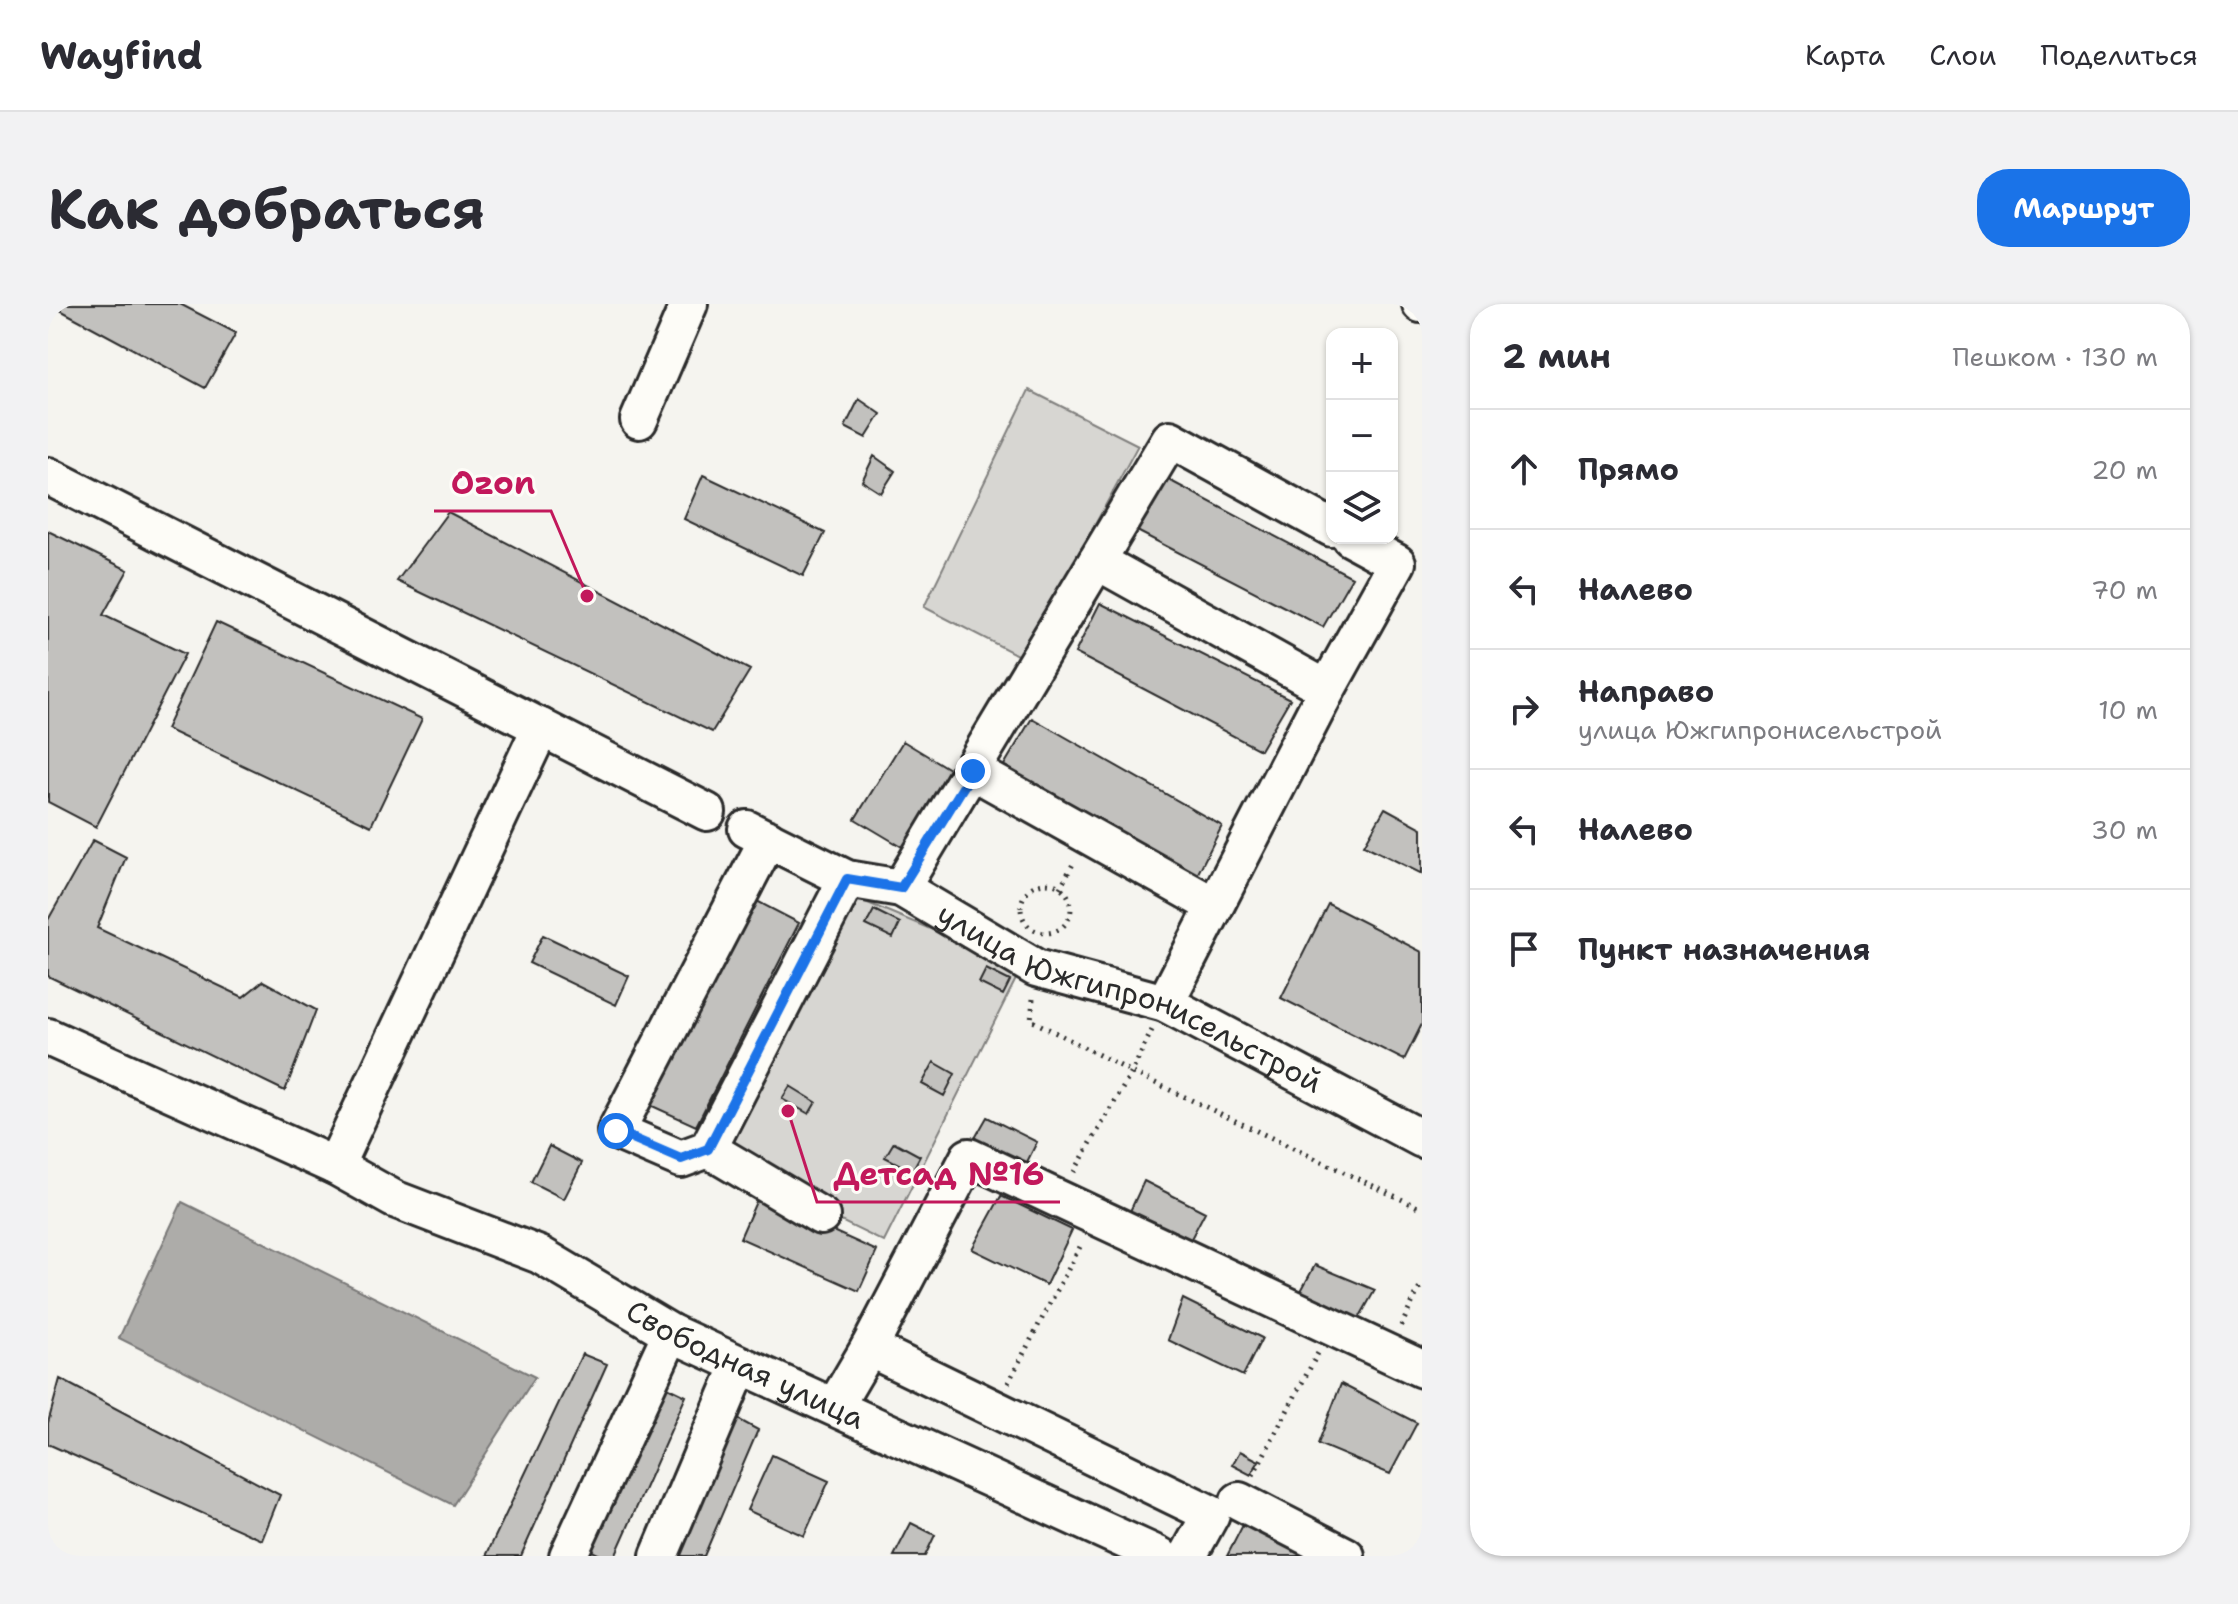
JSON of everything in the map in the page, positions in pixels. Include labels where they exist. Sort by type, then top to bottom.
[{"type":"street","points":[[639,420],[689,304]]},
{"type":"street","points":[[901,888],[1170,439],[1326,525]]},
{"type":"street","points":[[48,476],[707,812]]},
{"type":"street","points":[[1165,1003],[1213,905],[1397,563],[1362,544]]},
{"type":"street","points":[[1097,561],[1327,689]]},
{"type":"street","points":[[335,1166],[541,727]]},
{"type":"street","points":[[973,771],[1213,905]]},
{"type":"street","name":"улица Южгипронисельстрой","points":[[708,1149],[681,1159],[616,1131],[757,834],[847,879],[901,888],[1036,968],[1165,1003],[1422,1139]]},
{"type":"street","points":[[821,1216],[708,1149],[847,879]]},
{"type":"street","name":"Свободная улица","points":[[48,1037],[335,1166],[394,1199],[540,1255],[671,1333],[1160,1556]]},
{"type":"street","points":[[835,1406],[869,1348],[969,1157],[1098,1214],[1422,1369]]},
{"type":"street","points":[[568,1556],[671,1333]]},
{"type":"street","points":[[869,1348],[1211,1514],[1188,1556]]},
{"type":"street","points":[[659,1556],[740,1365]]},
{"type":"street","points":[[1239,1501],[1346,1556]]},
{"type":"path","points":[[1041,883],[1060,888],[1070,901],[1066,923],[1051,933],[1033,930],[1021,915],[1020,907],[1026,892],[1041,883]]},
{"type":"path","points":[[1033,993],[1031,1020],[1132,1072],[1422,1209]]},
{"type":"path","points":[[1059,1197],[1132,1072],[1165,1003]]},
{"type":"path","points":[[993,1410],[1098,1214]]},
{"type":"path","points":[[1389,1352],[1422,1283]]},
{"type":"path","points":[[1239,1501],[1332,1325]]},
{"type":"shaded area","points":[[1029,390],[1138,445],[1023,658],[924,607]]},
{"type":"shaded area","points":[[851,896],[1022,967],[884,1242],[740,1172],[721,1154]]},
{"type":"shaded area","points":[[182,1202],[535,1377],[453,1505],[119,1338]]},
{"type":"building","points":[[49,304],[180,304],[236,333],[205,388]]},
{"type":"building","points":[[859,399],[881,414],[866,438],[845,427]]},
{"type":"building","points":[[874,456],[895,471],[881,493],[862,481]]},
{"type":"building","points":[[703,475],[825,533],[803,576],[684,519]]},
{"type":"building","points":[[1167,479],[1352,577],[1323,627],[1137,531]]},
{"type":"building","points":[[448,512],[750,670],[712,732],[397,581]]},
{"type":"building","points":[[48,531],[128,570],[103,615],[185,654],[96,827],[48,802]]},
{"type":"building","points":[[1100,603],[1290,699],[1260,750],[1075,653]]},
{"type":"building","points":[[216,622],[422,719],[371,826],[166,729]]},
{"type":"building","points":[[1032,718],[1222,826],[1193,883],[997,777]]},
{"type":"building","points":[[903,741],[954,772],[907,850],[855,819]]},
{"type":"building","points":[[1385,808],[1422,828],[1422,874],[1364,845]]},
{"type":"building","points":[[93,840],[126,857],[97,928],[243,997],[263,981],[316,1010],[285,1091],[48,976],[48,920]]},
{"type":"building","points":[[751,898],[799,923],[696,1126],[650,1105]]},
{"type":"building","points":[[1328,904],[1422,952],[1422,1024],[1404,1060],[1281,998]]},
{"type":"building","points":[[874,910],[900,923],[893,938],[866,925]]},
{"type":"building","points":[[543,935],[629,976],[616,1005],[529,963]]},
{"type":"building","points":[[986,969],[1010,981],[1003,995],[979,983]]},
{"type":"building","points":[[934,1062],[955,1074],[944,1096],[922,1084]]},
{"type":"building","points":[[790,1086],[816,1102],[809,1114],[782,1099]]},
{"type":"building","points":[[987,1117],[1037,1142],[1023,1170],[971,1145]]},
{"type":"building","points":[[894,1142],[920,1156],[912,1171],[885,1157]]},
{"type":"building","points":[[549,1146],[582,1163],[564,1199],[531,1182]]},
{"type":"building","points":[[1144,1181],[1205,1212],[1184,1252],[1125,1222]]},
{"type":"building","points":[[1001,1196],[1072,1230],[1046,1285],[972,1249]]},
{"type":"building","points":[[758,1197],[877,1251],[859,1291],[740,1238]]},
{"type":"building","points":[[1315,1265],[1375,1290],[1353,1329],[1295,1302]]},
{"type":"building","points":[[1183,1299],[1262,1338],[1243,1376],[1168,1340]]},
{"type":"building","points":[[582,1354],[607,1364],[521,1556],[486,1556]]},
{"type":"building","points":[[60,1379],[280,1495],[262,1540],[48,1444],[48,1423]]},
{"type":"building","points":[[657,1382],[686,1396],[615,1556],[602,1556],[588,1549]]},
{"type":"building","points":[[1341,1384],[1417,1423],[1390,1474],[1318,1444]]},
{"type":"building","points":[[734,1417],[758,1430],[704,1556],[666,1556]]},
{"type":"building","points":[[1240,1451],[1259,1461],[1251,1475],[1232,1465]]},
{"type":"building","points":[[772,1455],[829,1481],[804,1536],[747,1510]]},
{"type":"building","points":[[1246,1519],[1319,1556],[1227,1556]]},
{"type":"building","points":[[911,1523],[935,1535],[925,1556],[894,1556]]},
{"type":"place","name":"Ozon","points":[[587,596]]},
{"type":"place","name":"Детсад №16","points":[[788,1111]]},
{"type":"route","points":[[616,1131],[681,1159],[708,1149],[847,879],[901,888],[973,771]]}]
